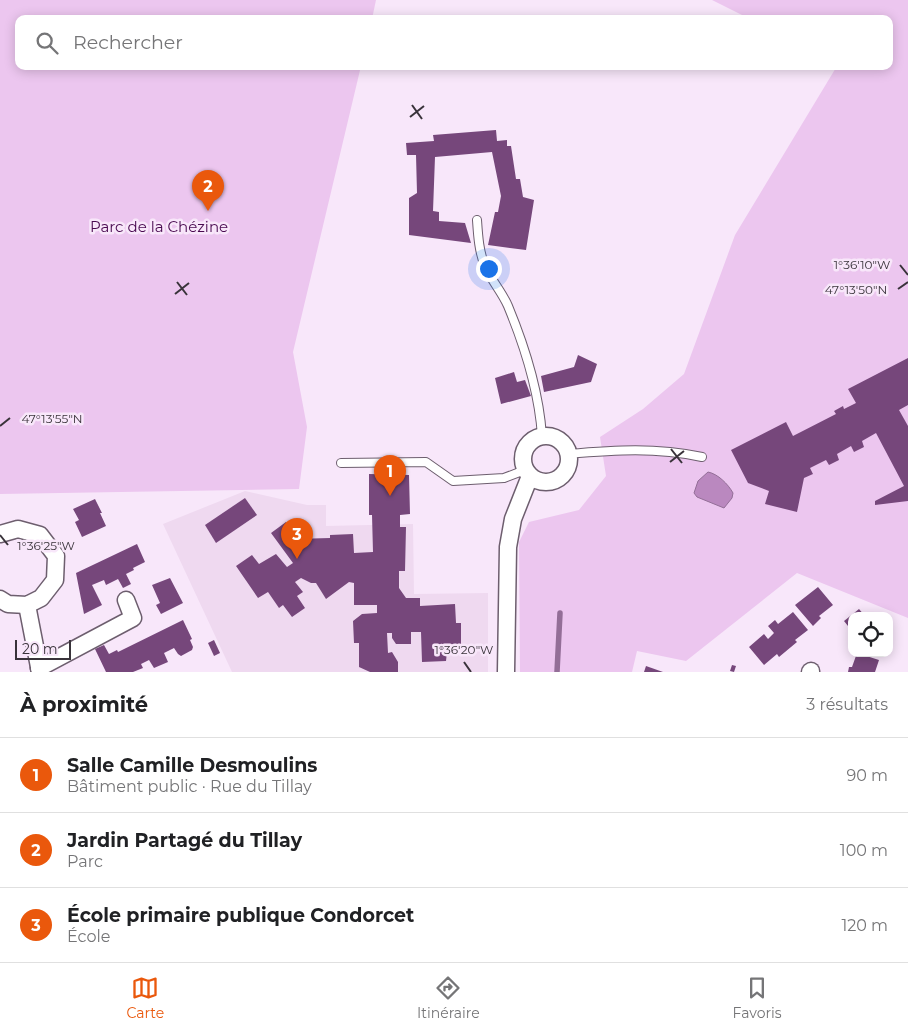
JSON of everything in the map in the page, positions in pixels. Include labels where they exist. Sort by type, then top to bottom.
[{"type":"street","points":[[542,436],[557,438],[563,443],[568,454],[568,464],[565,471],[555,480],[542,482],[527,473],[523,463],[524,449],[535,438],[542,436]]},
{"type":"street","points":[[506,672],[508,547],[513,519],[527,473]]},
{"type":"street","points":[[0,534],[18,529],[40,535],[56,556],[55,580],[41,598],[26,605],[8,604],[0,599]]},
{"type":"street","points":[[26,605],[40,670],[133,618],[126,600]]},
{"type":"lane","points":[[476,220],[485,265],[508,304],[531,371],[541,418],[542,436]]},
{"type":"lane","points":[[568,454],[608,450],[654,450],[702,457]]},
{"type":"lane","points":[[341,462],[426,462],[453,481],[504,478],[527,473]]},
{"type":"shaded area","points":[[708,472],[722,480],[733,493],[732,498],[724,508],[697,497],[694,493],[698,481]]},
{"type":"shaded area","points":[[245,491],[307,505],[326,505],[326,526],[413,524],[414,594],[488,593],[488,672],[232,672],[163,524]]},
{"type":"green space","name":"Parc de la Chézine","points":[[0,0],[376,0],[373,15],[15,15],[15,70],[360,70],[293,352],[307,427],[299,489],[0,494]]},
{"type":"green space","points":[[712,0],[908,0],[908,618],[797,573],[686,661],[637,651],[632,672],[520,672],[519,542],[529,522],[579,510],[606,476],[600,437],[643,409],[684,374],[735,235],[835,70],[893,70],[893,15],[742,15]]},
{"type":"building","points":[[496,130],[497,141],[507,140],[507,146],[511,146],[516,179],[520,179],[523,197],[534,200],[526,250],[488,245],[495,212],[498,212],[501,196],[492,152],[435,157],[433,211],[439,212],[439,221],[465,223],[471,243],[409,235],[409,198],[417,193],[416,155],[407,155],[406,143],[434,141],[433,135]]},
{"type":"building","points":[[578,355],[597,364],[591,382],[544,392],[541,376],[574,367]]},
{"type":"building","points":[[908,358],[908,405],[899,410],[908,426],[908,501],[875,505],[875,501],[904,486],[876,433],[862,441],[864,447],[854,452],[851,446],[837,454],[839,460],[829,465],[826,460],[810,468],[813,474],[804,478],[797,512],[765,504],[769,491],[748,483],[731,450],[786,422],[793,436],[836,414],[834,411],[843,406],[844,409],[856,403],[848,389]]},
{"type":"building","points":[[514,372],[517,382],[525,380],[531,396],[501,404],[495,378]]},
{"type":"building","points":[[369,474],[409,475],[410,514],[400,515],[400,527],[406,527],[405,571],[399,571],[399,588],[406,598],[420,598],[420,606],[455,604],[456,623],[461,623],[461,650],[447,652],[446,661],[422,662],[421,632],[411,632],[411,644],[396,644],[392,638],[392,633],[387,633],[388,653],[392,652],[398,662],[398,672],[370,672],[359,667],[359,643],[354,643],[353,621],[362,614],[377,613],[377,605],[354,605],[354,583],[349,582],[326,599],[316,583],[311,583],[301,578],[295,582],[303,592],[297,596],[305,608],[292,617],[283,605],[279,608],[268,592],[258,598],[236,566],[252,555],[259,564],[276,554],[287,567],[293,563],[271,533],[286,522],[294,533],[294,539],[330,538],[330,535],[353,534],[354,553],[373,552],[372,515],[369,515]]},
{"type":"building","points":[[245,498],[257,515],[216,543],[205,525]]},
{"type":"building","points":[[95,499],[106,526],[82,537],[75,522],[79,520],[73,509]]},
{"type":"building","points":[[137,544],[145,562],[126,574],[131,584],[123,588],[118,579],[106,585],[104,580],[92,585],[102,605],[84,614],[76,573]]},
{"type":"building","points":[[170,578],[183,603],[161,614],[156,605],[160,603],[152,585]]},
{"type":"building","points":[[818,587],[833,605],[819,616],[821,618],[813,626],[795,605]]},
{"type":"building","points":[[793,612],[808,630],[795,640],[797,642],[779,657],[777,654],[764,665],[749,647],[764,634],[768,639],[774,633],[768,626],[775,620],[778,624]]},
{"type":"building","points":[[848,618],[848,626],[844,621]]},
{"type":"building","points":[[183,620],[192,639],[190,640],[193,647],[192,650],[181,656],[174,648],[164,653],[168,662],[154,668],[149,660],[141,664],[143,668],[133,672],[106,672],[95,649],[104,645],[109,654],[117,650],[118,652]]},
{"type":"building","points":[[214,640],[220,653],[214,656],[208,643]]},
{"type":"building","points":[[856,657],[870,657],[879,660],[875,672],[848,672],[849,667],[852,667]]},
{"type":"building","points":[[732,665],[736,666],[734,672],[730,671]]},
{"type":"building","points":[[646,666],[663,672],[644,672]]},
{"type":"waterway","points":[[557,672],[560,613]]},
{"type":"place","name":"Jardin Partagé du Tillay","points":[[208,211]]},
{"type":"place","name":"Salle Camille Desmoulins","points":[[390,496]]},
{"type":"place","name":"École primaire publique Condorcet","points":[[297,559]]}]
